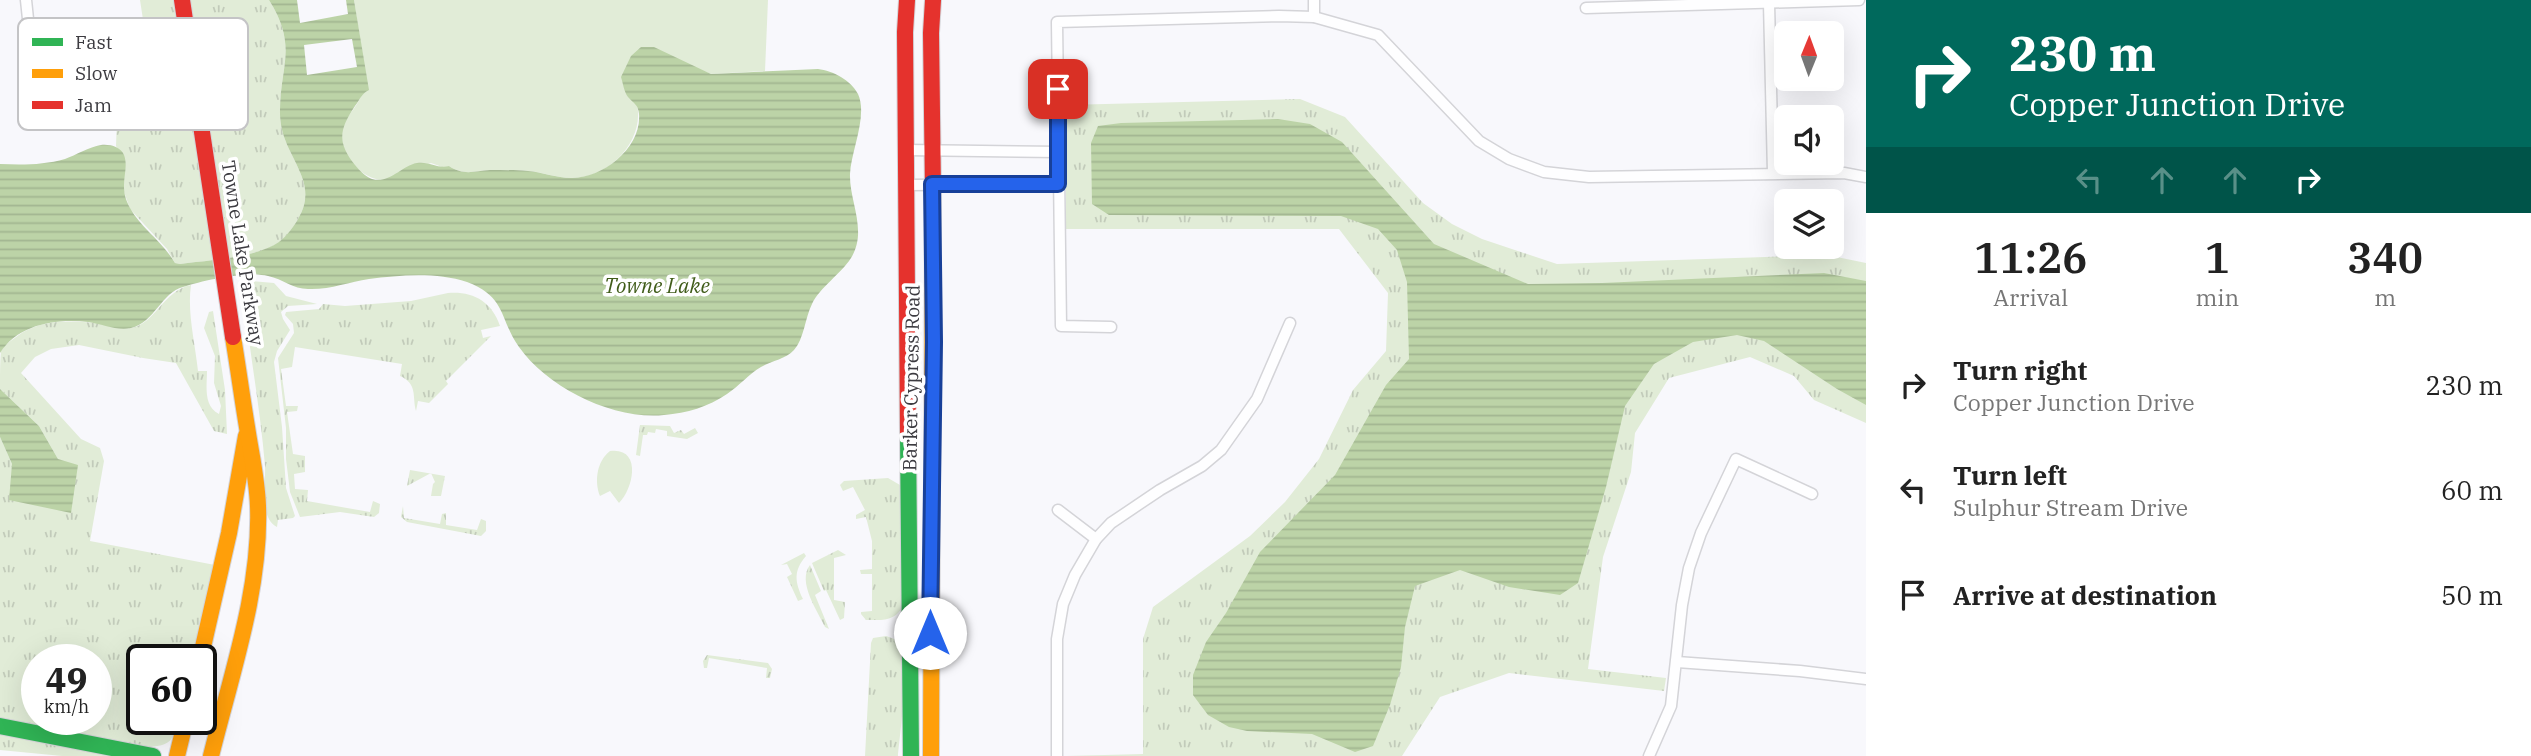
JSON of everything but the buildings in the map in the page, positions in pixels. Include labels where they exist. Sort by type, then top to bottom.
[{"type":"main road","name":"Towne Lake Parkway","points":[[182,0],[185,18]]},
{"type":"main road","name":"Barker Cypress Road","points":[[907,0],[905,32],[911,756]]},
{"type":"main road","name":"Barker Cypress Road","points":[[931,756],[933,0]]},
{"type":"main road","name":"Towne Lake Parkway","points":[[202,130],[247,430],[256,470],[257,536],[247,604],[211,756]]},
{"type":"main road","name":"Towne Lake Parkway","points":[[204,644],[229,533],[247,430]]},
{"type":"main road","points":[[910,471],[920,474],[921,537],[930,584]]},
{"type":"main road","points":[[229,533],[257,536]]},
{"type":"main road","points":[[0,726],[153,756]]},
{"type":"main road","points":[[177,756],[182,735]]},
{"type":"street","points":[[26,0],[28,18]]},
{"type":"street","points":[[1314,0],[1314,17]]},
{"type":"street","points":[[1586,8],[1859,0]]},
{"type":"street","points":[[1769,3],[1773,173]]},
{"type":"street","points":[[1111,327],[1061,326],[1057,22],[1314,17],[1378,35],[1479,141],[1509,159],[1544,172],[1589,177],[1844,173],[1866,177]]},
{"type":"street","points":[[906,150],[1059,152]]},
{"type":"street","points":[[906,184],[1058,184]]},
{"type":"street","points":[[1057,756],[1057,639],[1063,604],[1075,575],[1096,539],[1111,523],[1202,466],[1222,450],[1257,398],[1290,323]]},
{"type":"street","points":[[1649,756],[1671,706],[1682,605],[1689,568],[1701,533],[1736,459],[1812,494]]},
{"type":"street","points":[[1058,510],[1096,539]]},
{"type":"street","points":[[1677,662],[1866,679]]},
{"type":"green space","points":[[140,0],[269,0],[283,31],[285,45],[280,98],[281,125],[300,171],[305,194],[299,217],[280,242],[245,255],[175,263],[167,249],[130,209],[122,186],[125,164],[116,146],[117,130],[248,130],[248,18],[143,18]]},
{"type":"green space","points":[[354,0],[768,0],[765,71],[711,74],[693,67],[637,104],[638,118],[630,144],[611,165],[585,177],[566,178],[519,170],[464,172],[431,163],[384,180],[375,179],[353,164],[342,140],[346,121],[368,89]]},
{"type":"green space","points":[[1300,99],[1345,117],[1423,203],[1452,224],[1482,239],[1557,264],[1774,257],[1774,259],[1844,258],[1866,263],[1866,423],[1814,400],[1794,376],[1750,357],[1669,378],[1635,433],[1631,472],[1603,557],[1588,669],[1666,678],[1664,691],[1509,673],[1440,697],[1402,756],[1066,756],[1143,754],[1143,639],[1153,607],[1250,536],[1285,502],[1319,459],[1353,390],[1386,351],[1388,293],[1339,229],[1066,229],[1066,105]]},
{"type":"green space","points":[[242,282],[274,283],[286,296],[317,304],[288,306],[281,312],[290,330],[277,351],[274,362],[286,488],[295,516],[278,520],[277,527],[271,523],[266,508],[263,443]]},
{"type":"green space","points":[[191,285],[191,316],[198,371],[207,371],[208,401],[219,414],[221,406],[214,383],[215,356],[204,328],[209,312],[213,311],[225,390],[227,434],[214,431],[176,363],[79,345],[51,349],[35,357],[21,373],[81,439],[100,448],[104,461],[90,541],[215,565],[197,644],[126,644],[126,735],[173,737],[163,745],[150,747],[88,735],[112,735],[112,644],[21,644],[21,722],[0,718],[0,437],[12,464],[58,459],[39,426],[0,389],[1,351],[26,331],[47,323],[82,322],[131,328],[146,321],[173,293]]},
{"type":"green space","points":[[448,293],[465,294],[480,299],[492,310],[500,326],[481,330],[483,338],[491,336],[446,381],[448,384],[429,403],[418,401],[416,411],[412,387],[400,376],[402,364],[295,347],[292,367],[281,369],[286,406],[298,406],[297,411],[287,412],[293,454],[305,456],[305,472],[294,474],[295,489],[308,490],[307,501],[370,512],[373,501],[380,504],[379,513],[374,517],[340,512],[300,517],[290,492],[278,358],[294,333],[293,324],[285,315],[286,312],[319,309],[323,304],[345,306],[411,301]]},
{"type":"green space","points":[[640,425],[670,426],[674,433],[681,430],[684,434],[695,428],[698,433],[687,439],[667,436],[667,431],[656,429],[655,433],[648,432],[643,435],[640,456],[636,455]]},
{"type":"green space","points":[[610,451],[620,451],[627,455],[631,462],[631,479],[619,503],[610,491],[600,496],[598,490],[600,466]]},
{"type":"green space","points":[[410,470],[430,473],[407,486]]},
{"type":"green space","points":[[431,474],[445,476],[441,496],[431,496],[435,482]]},
{"type":"green space","points":[[888,478],[900,485],[903,494],[903,606],[892,617],[866,620],[861,612],[872,611],[872,574],[861,574],[860,570],[872,569],[872,541],[866,517],[856,519],[856,515],[865,510],[853,487],[843,491],[840,485],[844,481]]},
{"type":"green space","points":[[403,506],[404,518],[440,524],[442,514],[446,513],[446,525],[477,530],[481,519],[486,521],[486,531],[481,536],[407,522],[401,517]]},
{"type":"green space","points":[[838,550],[846,555],[834,558],[834,600],[845,602],[844,618],[840,620],[812,563]]},
{"type":"green space","points":[[804,553],[806,556],[797,572],[798,587],[803,599],[798,601],[787,577],[792,574],[787,564],[781,565]]},
{"type":"green space","points":[[810,565],[821,591],[815,595],[829,629],[825,627],[807,588],[806,579]]},
{"type":"green space","points":[[886,636],[899,643],[903,653],[904,698],[898,756],[865,756],[871,643],[873,638]]},
{"type":"green space","points":[[707,655],[768,663],[772,669],[770,678],[766,678],[767,668],[709,658],[707,668],[704,668],[703,661]]},
{"type":"green space","points":[[0,734],[124,756],[62,756],[0,750]]},
{"type":"water","name":"Towne Lake","points":[[269,0],[354,0],[369,90],[350,114],[342,136],[349,157],[365,175],[378,180],[417,163],[449,166],[464,172],[523,171],[571,178],[583,177],[607,167],[627,149],[638,127],[637,106],[627,95],[621,77],[631,56],[641,47],[654,47],[711,74],[818,69],[835,74],[855,89],[861,103],[850,174],[858,227],[856,248],[847,264],[816,298],[800,340],[791,353],[761,367],[712,402],[697,409],[673,414],[644,415],[624,412],[583,398],[564,388],[531,362],[513,337],[496,302],[489,295],[467,282],[431,276],[361,280],[316,289],[303,289],[273,277],[259,275],[226,277],[176,290],[146,320],[131,328],[76,321],[51,322],[17,335],[0,353],[0,164],[57,161],[101,145],[118,148],[123,152],[126,167],[126,200],[140,222],[175,263],[218,260],[258,252],[279,242],[291,230],[303,208],[305,190],[281,125],[280,98],[285,45],[283,31]]},
{"type":"water","points":[[1278,119],[1310,124],[1342,142],[1434,244],[1528,284],[1824,273],[1866,281],[1866,405],[1764,341],[1737,335],[1693,342],[1654,364],[1625,406],[1606,487],[1578,583],[1560,595],[1509,587],[1460,570],[1415,586],[1405,627],[1401,667],[1390,705],[1373,746],[1355,752],[1312,734],[1247,731],[1229,727],[1208,715],[1193,695],[1193,675],[1206,642],[1226,613],[1260,552],[1335,475],[1386,385],[1409,359],[1407,282],[1397,250],[1378,229],[1341,216],[1109,215],[1092,204],[1091,143],[1098,126],[1121,123]]},
{"type":"water","points":[[0,389],[39,426],[58,459],[78,465],[71,513],[9,500],[12,464],[0,437]]},
{"type":"pier","points":[[297,0],[346,0],[348,14],[300,23]]},
{"type":"pier","points":[[352,39],[357,67],[307,75],[304,45]]},
{"type":"traffic: fast","points":[[908,436],[911,756]]},
{"type":"traffic: fast","points":[[0,726],[153,756]]},
{"type":"traffic: slow","points":[[931,756],[933,193]]},
{"type":"traffic: slow","points":[[211,756],[250,601],[258,538],[256,486],[233,337]]},
{"type":"traffic: slow","points":[[204,644],[229,533],[246,436]]},
{"type":"traffic: slow","points":[[177,756],[182,735]]},
{"type":"traffic: jam","points":[[182,0],[185,18]]},
{"type":"traffic: jam","points":[[907,0],[908,436]]},
{"type":"traffic: jam","points":[[933,0],[933,193]]},
{"type":"traffic: jam","points":[[202,130],[233,337]]},
{"type":"route","points":[[930,633],[934,342],[932,184],[1058,184],[1058,89]]}]
